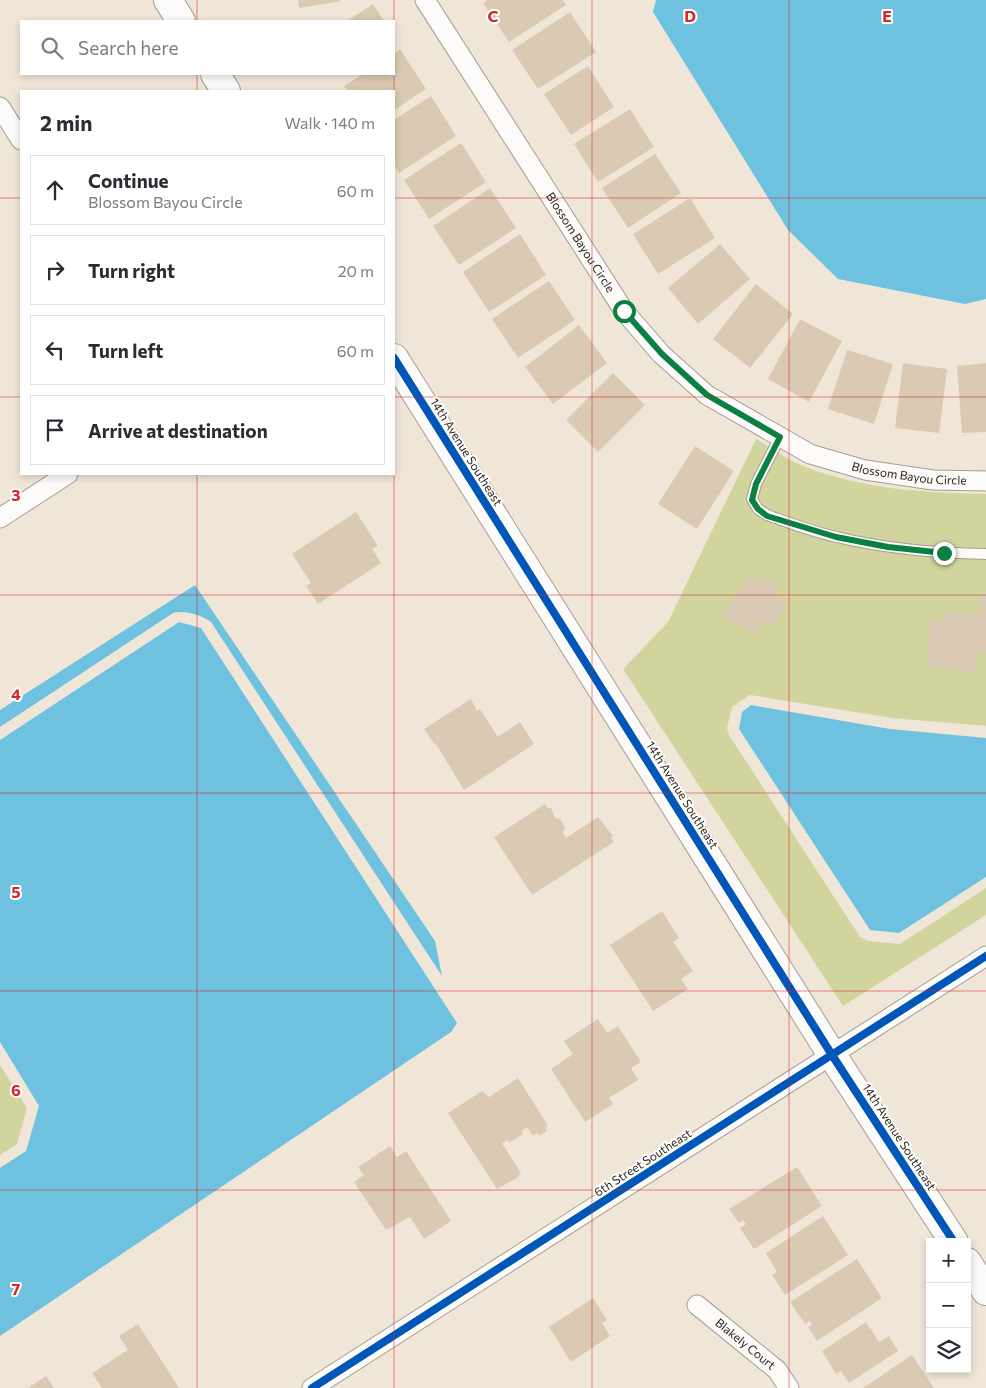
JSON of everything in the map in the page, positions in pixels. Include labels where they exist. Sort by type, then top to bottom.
[{"type":"street","points":[[168,0],[181,20]]},
{"type":"street","name":"Blossom Bayou Circle","points":[[425,0],[624,311],[662,354],[707,395],[810,454],[865,470],[933,480],[986,480]]},
{"type":"street","points":[[215,75],[225,90]]},
{"type":"street","points":[[0,107],[20,138]]},
{"type":"street","name":"14th Avenue Southeast","points":[[395,360],[832,1055],[951,1238]]},
{"type":"street","points":[[0,518],[66,475]]},
{"type":"street","name":"6th Street Southeast","points":[[312,1388],[986,956]]},
{"type":"street","points":[[971,1268],[986,1291]]},
{"type":"street","name":"Blakely Court","points":[[698,1305],[777,1370],[789,1388]]},
{"type":"lane","points":[[780,437],[756,484],[752,500],[758,509],[767,516],[836,537],[888,547],[944,553],[986,554]]},
{"type":"green space","points":[[756,439],[799,464],[849,480],[917,491],[986,494],[986,726],[892,718],[750,695],[732,707],[727,728],[729,735],[860,937],[868,941],[900,944],[986,888],[986,915],[843,1006],[623,669],[668,622]]},
{"type":"green space","points":[[0,1065],[27,1108],[17,1144],[0,1155]]},
{"type":"water","points":[[656,0],[986,0],[986,299],[965,304],[838,279],[788,230],[653,12]]},
{"type":"water","points":[[195,585],[435,941],[442,976],[211,622],[207,619],[188,613],[173,613],[0,727],[0,710]]},
{"type":"water","points":[[179,622],[201,628],[457,1023],[451,1032],[0,1336],[0,1168],[26,1151],[39,1106],[0,1042],[0,740]]},
{"type":"water","points":[[751,705],[890,729],[986,738],[986,877],[899,933],[870,930],[739,729],[742,712]]},
{"type":"building","points":[[298,0],[340,0],[341,1],[299,8]]},
{"type":"building","points":[[487,0],[563,0],[566,5],[509,42],[483,3]]},
{"type":"building","points":[[373,4],[383,20],[349,20]]},
{"type":"building","points":[[570,12],[596,52],[538,89],[512,50]]},
{"type":"building","points":[[400,49],[426,89],[395,109],[395,90],[347,90],[344,86],[361,75],[395,75],[395,53]]},
{"type":"building","points":[[588,66],[614,107],[571,135],[544,94]]},
{"type":"building","points":[[431,96],[456,136],[399,173],[395,166],[395,119]]},
{"type":"building","points":[[630,109],[654,147],[598,182],[574,144]]},
{"type":"building","points":[[461,143],[486,182],[429,219],[404,180]]},
{"type":"building","points":[[655,154],[681,193],[628,228],[602,188]]},
{"type":"building","points":[[490,188],[516,228],[459,265],[433,226]]},
{"type":"building","points":[[690,198],[715,238],[658,274],[633,234]]},
{"type":"building","points":[[520,234],[546,275],[489,312],[463,272]]},
{"type":"building","points":[[720,244],[750,279],[698,324],[668,288]]},
{"type":"building","points":[[549,281],[575,320],[518,358],[492,319]]},
{"type":"building","points":[[756,284],[793,314],[750,368],[713,339]]},
{"type":"building","points":[[800,319],[842,341],[809,402],[768,379]]},
{"type":"building","points":[[579,325],[607,363],[553,404],[525,367]]},
{"type":"building","points":[[847,350],[893,364],[874,424],[828,409]]},
{"type":"building","points":[[903,363],[947,369],[939,433],[895,428]]},
{"type":"building","points":[[986,363],[986,432],[962,433],[957,366]]},
{"type":"building","points":[[613,373],[645,405],[598,452],[566,420]]},
{"type":"building","points":[[695,446],[734,471],[697,529],[658,504]]},
{"type":"building","points":[[356,512],[378,546],[372,549],[381,563],[318,604],[306,586],[311,583],[292,554]]},
{"type":"building","points":[[758,575],[779,585],[775,593],[788,600],[774,627],[761,620],[755,633],[723,617],[737,590],[740,592],[747,578],[754,582]]},
{"type":"building","points":[[981,596],[986,596],[986,654],[978,653],[976,672],[926,667],[931,619],[944,620],[945,611],[980,614]]},
{"type":"building","points":[[471,699],[477,711],[480,709],[498,737],[520,722],[534,744],[464,790],[436,744],[424,729]]},
{"type":"building","points":[[545,804],[547,808],[551,808],[555,818],[560,819],[565,827],[563,833],[566,838],[598,817],[613,836],[611,838],[614,842],[532,895],[494,837]]},
{"type":"building","points":[[662,911],[679,938],[673,942],[693,971],[681,979],[688,989],[653,1011],[610,945]]},
{"type":"building","points":[[598,1019],[607,1033],[618,1026],[641,1062],[631,1068],[638,1080],[609,1098],[613,1104],[585,1122],[551,1069],[573,1054],[564,1041]]},
{"type":"building","points":[[518,1078],[548,1126],[545,1128],[547,1131],[539,1136],[538,1133],[533,1136],[527,1127],[521,1131],[523,1134],[509,1143],[508,1140],[502,1143],[521,1173],[517,1178],[497,1189],[448,1113],[482,1091],[489,1097]]},
{"type":"building","points":[[390,1146],[397,1157],[406,1151],[451,1221],[424,1239],[410,1217],[386,1230],[354,1182],[364,1175],[358,1167]]},
{"type":"building","points":[[797,1167],[822,1206],[754,1249],[740,1228],[746,1224],[743,1220],[739,1223],[729,1209]]},
{"type":"building","points":[[823,1216],[848,1255],[785,1295],[772,1275],[777,1272],[766,1253]]},
{"type":"building","points":[[857,1259],[882,1298],[817,1341],[808,1327],[812,1325],[810,1321],[805,1324],[790,1302]]},
{"type":"building","points":[[593,1298],[607,1320],[602,1323],[610,1336],[571,1362],[549,1327]]},
{"type":"building","points":[[866,1322],[879,1342],[889,1336],[898,1351],[849,1383],[841,1371],[836,1374],[822,1351]]},
{"type":"building","points":[[138,1324],[179,1388],[102,1388],[92,1373],[128,1350],[119,1336]]},
{"type":"building","points":[[912,1355],[934,1388],[863,1388]]},
{"type":"building","points":[[46,1376],[54,1388],[28,1388]]},
{"type":"cycle path","points":[[395,360],[832,1055],[951,1238]]},
{"type":"cycle path","points":[[312,1388],[986,956]]},
{"type":"route","points":[[624,311],[662,354],[707,395],[780,437],[756,484],[752,500],[758,509],[767,516],[836,537],[888,547],[944,553]]}]
